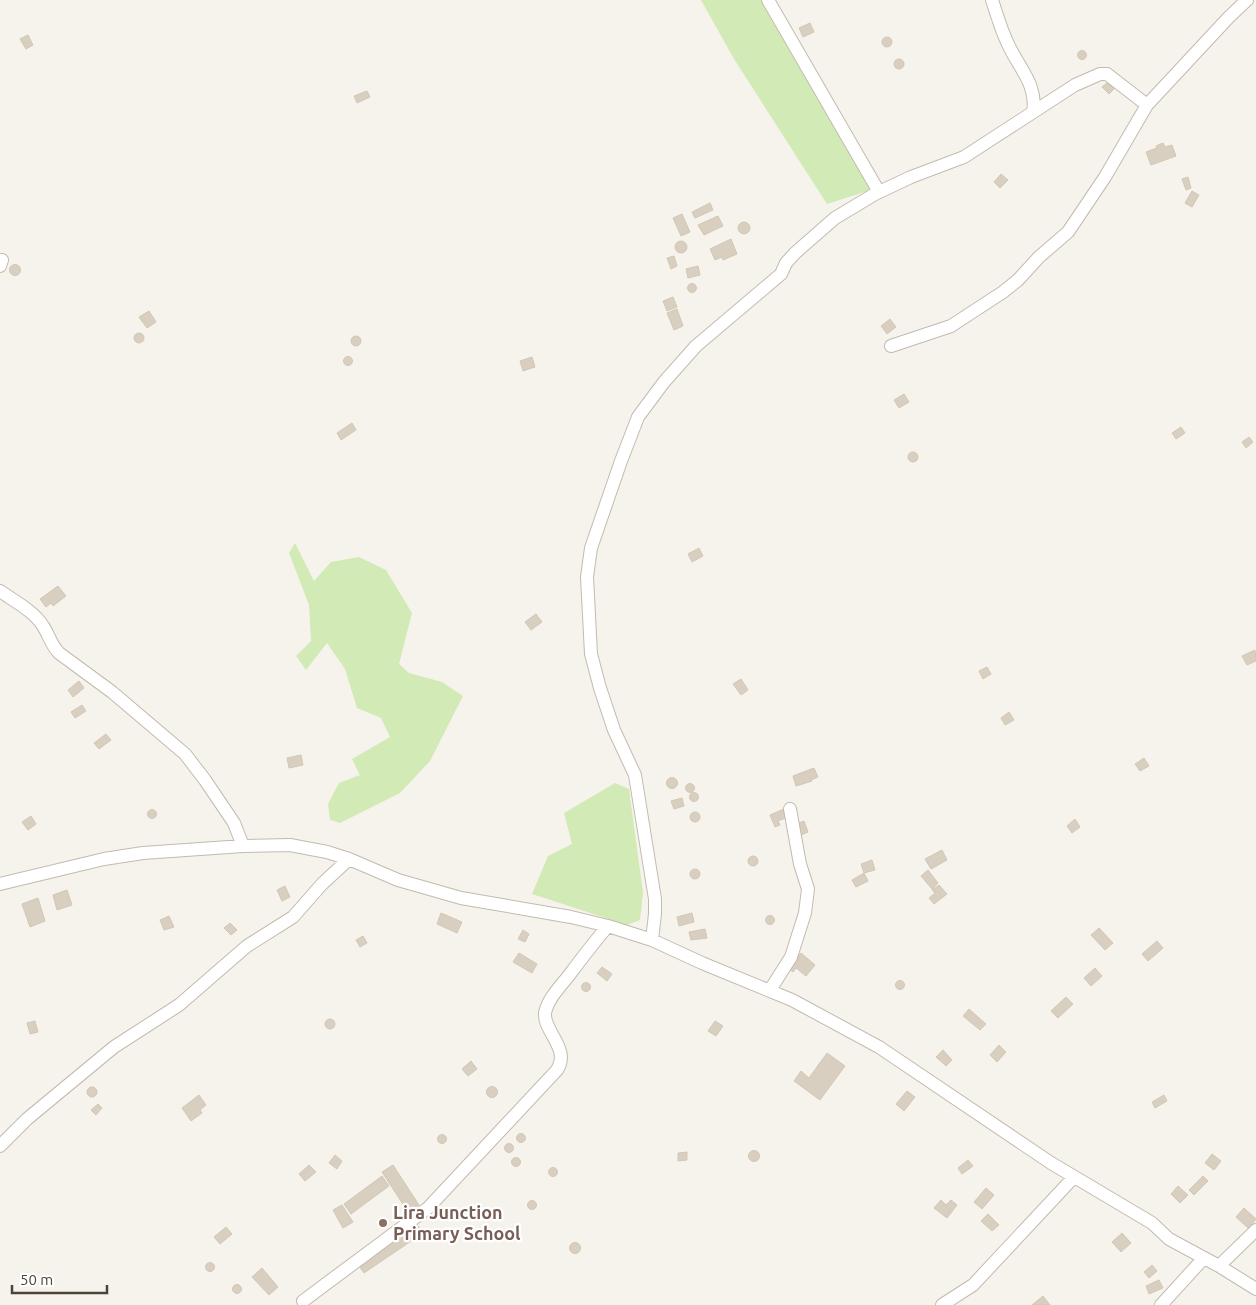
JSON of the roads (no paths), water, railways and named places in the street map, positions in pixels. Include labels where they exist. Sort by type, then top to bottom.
[{"type":"street","points":[[768,0],[879,192]]},
{"type":"street","points":[[992,0],[1008,45],[1030,82],[1035,98],[1034,112]]},
{"type":"street","points":[[891,346],[951,326],[1018,280],[1068,232],[1105,176],[1147,105],[1247,0]]},
{"type":"street","points":[[652,940],[655,899],[635,775],[614,730],[590,654],[587,576],[591,548],[638,417],[664,382],[696,346],[781,274],[786,263],[806,242],[836,218],[879,192],[911,176],[964,157],[1075,85],[1100,74],[1107,74],[1147,105]]},
{"type":"street","points":[[0,591],[43,625],[59,653],[112,692],[186,754],[234,823],[243,846]]},
{"type":"street","points":[[770,990],[791,957],[805,913],[808,889],[800,864],[790,810]]},
{"type":"street","points":[[0,884],[104,859],[243,846],[290,845],[327,852],[349,859],[398,880],[461,898],[571,917],[652,940],[792,1000],[879,1047],[1074,1177],[1147,1220],[1169,1240],[1219,1266],[1256,1289]]},
{"type":"street","points":[[0,1146],[28,1119],[114,1046],[179,1005],[246,946],[293,917],[322,884],[349,859]]},
{"type":"street","points":[[303,1301],[428,1208],[557,1070],[562,1061],[545,1018],[547,1007],[554,994],[587,950],[608,926]]},
{"type":"street","points":[[942,1305],[973,1285],[1074,1177]]},
{"type":"street","points":[[1219,1266],[1256,1230]]},
{"type":"street","points":[[1161,1305],[1203,1259]]},
{"type":"place","name":"Lira Junction Primary School","points":[[383,1223]]}]
